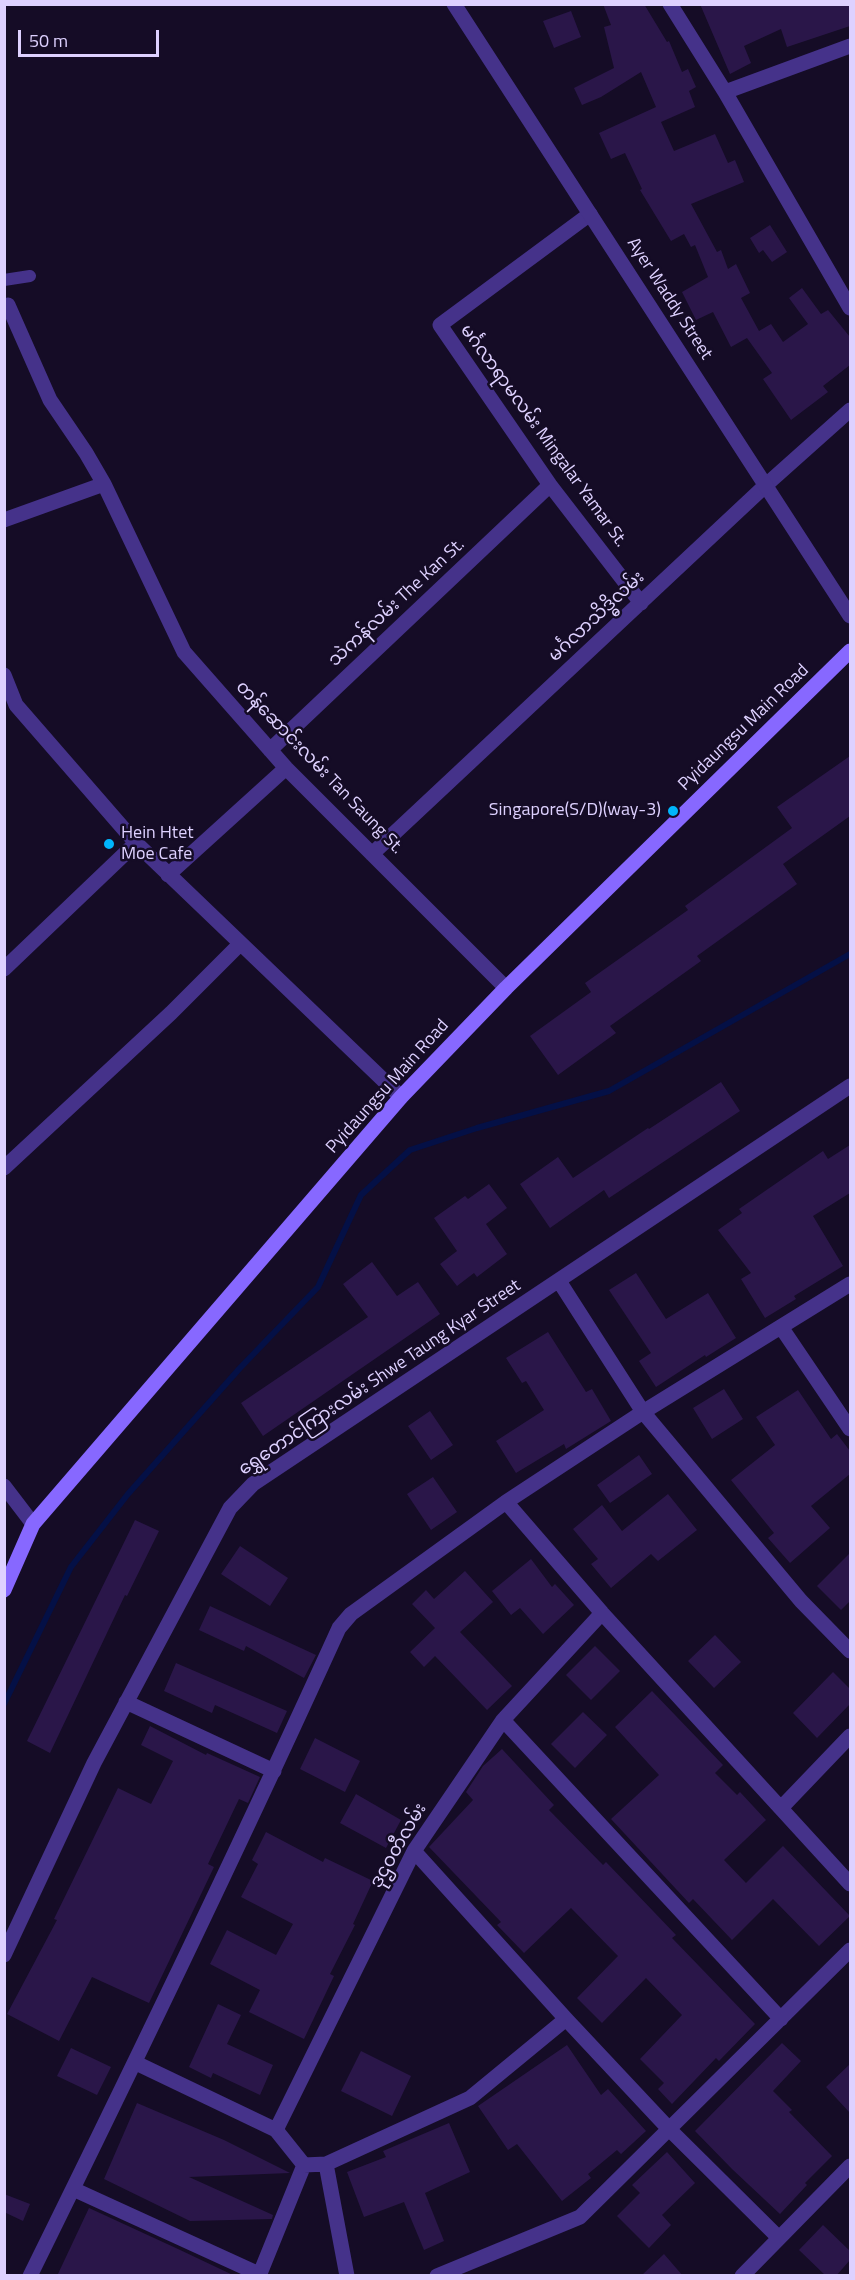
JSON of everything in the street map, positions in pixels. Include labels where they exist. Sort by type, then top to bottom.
[{"type":"main road","name":"Pyidaungsu Main Road","points":[[4,1590],[33,1524],[401,1097],[506,988],[850,651]]},
{"type":"street","name":"Ayer Waddy Street","points":[[454,4],[850,616]]},
{"type":"street","points":[[670,4],[725,92],[850,308]]},
{"type":"street","points":[[725,92],[850,46]]},
{"type":"street","name":"မင်္ဂလာရာမလမ်း Mingalar Yamar St.","points":[[590,214],[440,325],[550,485],[641,603]]},
{"type":"street","name":"တန်ဆောင်းလမ်း Tan Saung St.","points":[[8,305],[50,400],[104,484],[184,652],[286,768],[506,988]]},
{"type":"street","name":"မင်္ဂလာသိဒ္ဓိလမ်း","points":[[372,854],[766,485],[850,410]]},
{"type":"street","points":[[4,520],[104,484]]},
{"type":"street","name":"သဲကန်လမ်း The Kan St.","points":[[270,750],[550,485]]},
{"type":"street","points":[[4,675],[16,705],[136,843],[401,1097]]},
{"type":"street","points":[[168,875],[286,768]]},
{"type":"street","points":[[5,966],[136,843]]},
{"type":"street","points":[[4,1168],[171,1013],[240,944]]},
{"type":"street","name":"ရွှေတောင်ကြားလမ်း Shwe Taung Kyar Street","points":[[4,1955],[94,1763],[126,1702],[230,1508],[253,1484],[850,1086]]},
{"type":"street","points":[[559,1281],[643,1412],[801,1600],[850,1652]]},
{"type":"street","points":[[30,2276],[136,2063],[339,1628],[351,1614],[506,1502],[643,1412],[850,1284]]},
{"type":"street","points":[[781,1327],[850,1429]]},
{"type":"street","points":[[4,1486],[33,1524]]},
{"type":"street","points":[[506,1502],[602,1613],[850,1884]]},
{"type":"street","name":"ဒုဌဝတီလမ်း","points":[[276,2130],[414,1851],[503,1720],[602,1613]]},
{"type":"street","points":[[126,1702],[274,1771]]},
{"type":"street","points":[[503,1720],[781,2019]]},
{"type":"street","points":[[781,1808],[850,1736]]},
{"type":"street","points":[[414,1851],[670,2130],[779,2238]]},
{"type":"street","points":[[437,2276],[580,2217],[850,1950]]},
{"type":"street","points":[[304,2164],[326,2164],[470,2098],[566,2019]]},
{"type":"street","points":[[136,2063],[276,2130],[304,2164]]},
{"type":"street","points":[[73,2189],[259,2275],[304,2164]]},
{"type":"street","points":[[326,2164],[347,2276]]},
{"type":"street","points":[[742,2276],[850,2166]]},
{"type":"lane","points":[[4,279],[30,276]]},
{"type":"building","points":[[603,4],[644,4],[667,42],[669,41],[682,72],[688,69],[696,87],[689,91],[695,107],[661,122],[674,151],[715,134],[728,163],[735,160],[744,182],[691,204],[717,252],[721,250],[728,269],[736,264],[750,293],[741,298],[759,331],[771,324],[783,342],[808,324],[789,298],[802,288],[821,314],[828,310],[850,337],[850,365],[823,386],[828,392],[791,420],[763,379],[772,373],[747,338],[731,347],[713,312],[696,320],[682,292],[708,277],[695,245],[691,247],[684,234],[671,241],[640,190],[642,189],[625,153],[611,159],[599,133],[656,107],[641,72],[601,97],[582,105],[574,88],[614,68],[604,27],[611,25]]},
{"type":"building","points":[[700,4],[850,4],[850,26],[787,47],[781,29],[744,46],[751,63],[730,74]]},
{"type":"building","points":[[571,11],[581,37],[554,48],[543,21]]},
{"type":"building","points":[[770,225],[787,252],[772,262],[763,250],[759,253],[750,238]]},
{"type":"building","points":[[850,756],[850,816],[783,864],[797,884],[697,956],[701,961],[610,1026],[616,1033],[558,1075],[530,1036],[591,992],[585,983],[688,910],[685,906],[792,828],[777,807]]},
{"type":"building","points":[[721,1082],[740,1111],[609,1198],[604,1190],[550,1228],[520,1184],[558,1157],[573,1178]]},
{"type":"building","points":[[850,1145],[850,1193],[813,1216],[843,1266],[794,1296],[796,1299],[765,1318],[741,1279],[751,1273],[718,1230],[742,1213],[739,1209],[823,1151],[828,1159]]},
{"type":"building","points":[[489,1184],[507,1208],[486,1224],[507,1254],[477,1277],[474,1273],[457,1286],[440,1264],[457,1251],[434,1218],[465,1196],[468,1199]]},
{"type":"building","points":[[372,1262],[397,1296],[418,1282],[440,1314],[263,1436],[241,1403],[368,1317],[343,1284]]},
{"type":"building","points":[[636,1273],[666,1319],[708,1293],[736,1338],[656,1387],[639,1361],[651,1353],[609,1290]]},
{"type":"building","points":[[548,1332],[586,1392],[592,1389],[611,1421],[566,1449],[564,1444],[516,1473],[496,1441],[544,1410],[526,1381],[522,1383],[506,1358]]},
{"type":"building","points":[[724,1389],[743,1419],[712,1439],[693,1408]]},
{"type":"building","points":[[798,1390],[831,1439],[837,1434],[850,1451],[850,1474],[811,1506],[830,1528],[790,1563],[768,1538],[774,1533],[731,1480],[775,1445],[756,1417]]},
{"type":"building","points":[[430,1411],[453,1445],[431,1460],[408,1426]]},
{"type":"building","points":[[639,1455],[652,1474],[610,1503],[597,1485]]},
{"type":"building","points":[[433,1477],[457,1512],[431,1530],[407,1494]]},
{"type":"building","points":[[668,1494],[697,1530],[658,1561],[651,1554],[611,1588],[591,1564],[598,1559],[573,1529],[602,1505],[622,1531]]},
{"type":"building","points":[[135,1520],[159,1531],[127,1596],[125,1595],[50,1753],[27,1741]]},
{"type":"building","points":[[240,1546],[288,1578],[270,1606],[221,1574]]},
{"type":"building","points":[[850,1553],[850,1601],[841,1610],[817,1586]]},
{"type":"building","points":[[531,1559],[552,1587],[555,1584],[574,1605],[543,1634],[520,1608],[511,1615],[492,1591]]},
{"type":"building","points":[[465,1571],[493,1602],[460,1632],[512,1686],[487,1710],[435,1656],[424,1667],[410,1652],[435,1628],[412,1604],[426,1590],[434,1599]]},
{"type":"building","points":[[210,1606],[316,1655],[304,1678],[246,1646],[244,1651],[199,1630]]},
{"type":"building","points":[[715,1635],[741,1662],[714,1688],[688,1661]]},
{"type":"building","points":[[595,1646],[620,1671],[591,1700],[566,1675]]},
{"type":"building","points":[[176,1663],[287,1711],[277,1733],[215,1705],[212,1713],[164,1691]]},
{"type":"building","points":[[833,1672],[850,1689],[850,1704],[817,1738],[793,1713]]},
{"type":"building","points":[[652,1691],[723,1765],[715,1773],[737,1795],[740,1792],[766,1820],[724,1860],[746,1883],[783,1846],[850,1916],[819,1946],[773,1899],[732,1940],[693,1899],[689,1903],[611,1819],[659,1775],[615,1727]]},
{"type":"building","points":[[583,1712],[607,1735],[575,1768],[551,1744]]},
{"type":"building","points":[[150,1726],[206,1755],[207,1753],[260,1777],[248,1803],[239,1799],[208,1864],[214,1867],[149,2003],[92,1977],[59,2041],[7,2014],[57,1920],[54,1919],[118,1788],[151,1804],[173,1761],[141,1745]]},
{"type":"building","points":[[315,1738],[360,1761],[345,1792],[300,1769]]},
{"type":"building","points":[[502,1749],[554,1805],[549,1810],[603,1865],[606,1862],[632,1889],[676,1935],[672,1938],[755,2024],[719,2061],[716,2058],[672,2104],[658,2089],[664,2083],[640,2059],[682,2015],[646,1978],[602,2023],[577,1998],[618,1956],[571,1908],[524,1953],[497,1925],[501,1922],[429,1847],[473,1800],[466,1792],[483,1766]]},
{"type":"building","points":[[356,1794],[401,1820],[386,1848],[340,1823]]},
{"type":"building","points":[[266,1832],[323,1862],[325,1858],[373,1881],[353,1924],[355,1925],[330,1974],[334,1976],[304,2039],[249,2012],[260,1990],[210,1964],[227,1930],[276,1955],[293,1924],[241,1897],[258,1864],[252,1860]]},
{"type":"building","points":[[218,2004],[241,2015],[227,2044],[273,2065],[260,2095],[213,2073],[211,2078],[189,2067]]},
{"type":"building","points":[[782,2043],[801,2061],[773,2091],[792,2110],[789,2112],[832,2156],[805,2183],[807,2185],[780,2214],[695,2131]]},
{"type":"building","points":[[567,2045],[601,2095],[608,2089],[646,2131],[621,2154],[617,2150],[588,2174],[591,2178],[562,2201],[517,2144],[508,2150],[478,2106]]},
{"type":"building","points":[[71,2048],[111,2067],[97,2095],[57,2076]]},
{"type":"building","points":[[361,2051],[411,2076],[392,2116],[341,2091]]},
{"type":"building","points":[[850,2064],[850,2113],[826,2087]]},
{"type":"building","points":[[137,2103],[224,2140],[290,2173],[189,2177],[273,2215],[272,2219],[190,2221],[104,2179]]},
{"type":"building","points":[[449,2123],[470,2172],[425,2193],[444,2241],[424,2250],[404,2202],[364,2217],[347,2172],[386,2157],[383,2151]]},
{"type":"building","points":[[667,2152],[695,2183],[662,2215],[671,2225],[649,2248],[617,2216],[640,2193],[632,2185]]},
{"type":"building","points":[[4,2194],[30,2204],[23,2221],[4,2212]]},
{"type":"building","points":[[89,2208],[178,2249],[235,2276],[57,2276]]},
{"type":"building","points":[[823,2225],[850,2251],[850,2260],[836,2276],[826,2276],[799,2250]]},
{"type":"building","points":[[664,2254],[683,2276],[641,2276]]},
{"type":"waterway","points":[[4,1704],[71,1567],[128,1494],[240,1368],[318,1287],[361,1195],[410,1150],[477,1128],[609,1091],[850,954]]},
{"type":"place","name":"Singapore(S/D)(way-3)","points":[[673,811]]},
{"type":"place","name":"Hein Htet Moe Cafe","points":[[109,844]]}]
